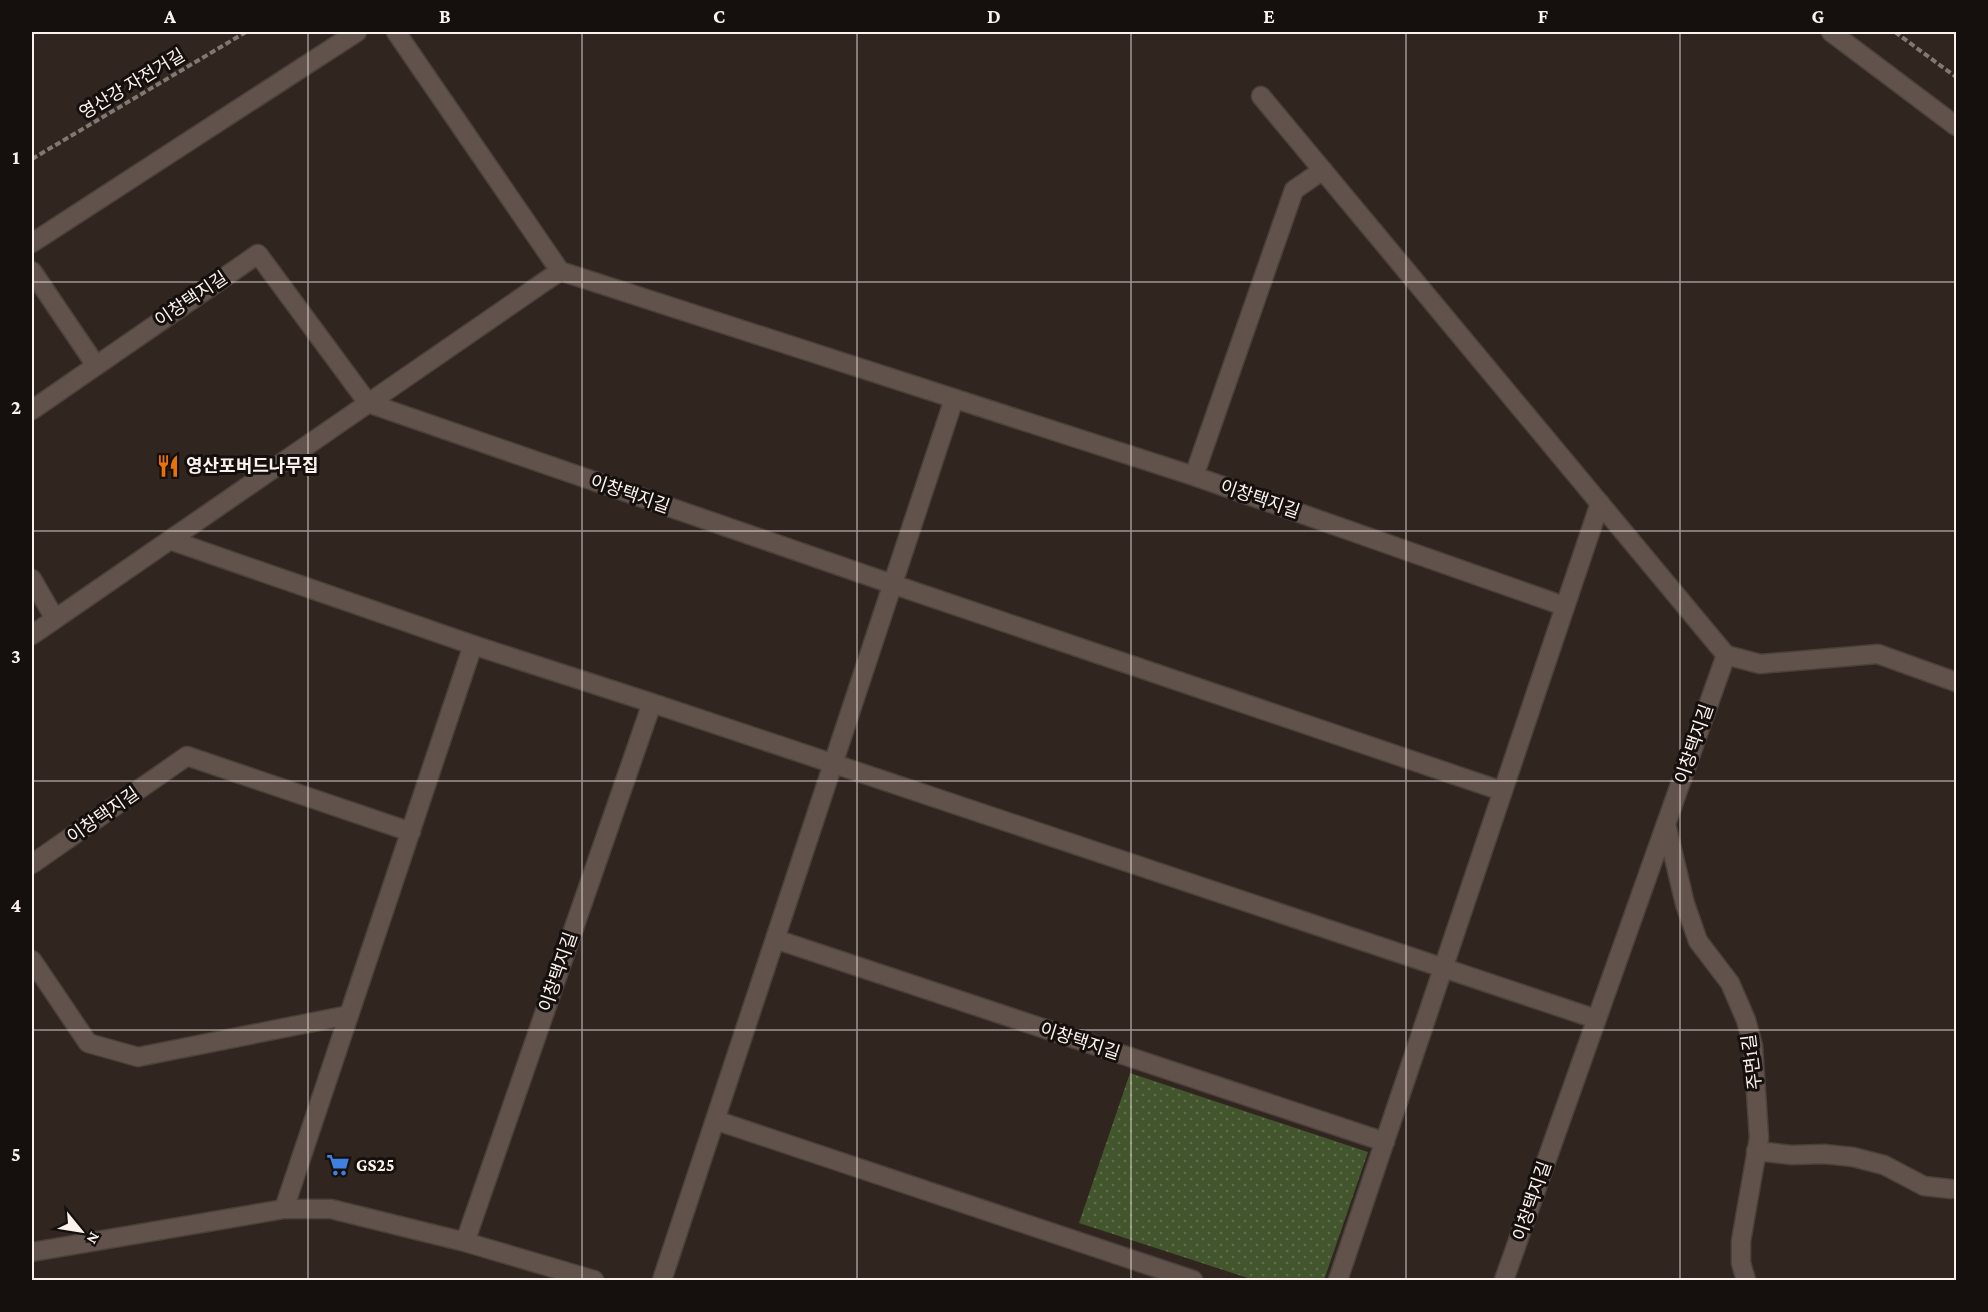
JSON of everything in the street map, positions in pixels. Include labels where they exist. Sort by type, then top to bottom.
[{"type":"street","points":[[32,243],[357,32]]},
{"type":"street","points":[[32,635],[560,271],[396,32]]},
{"type":"street","points":[[1831,32],[1956,126]]},
{"type":"street","points":[[1261,96],[1726,655],[1760,664],[1878,654],[1956,682]]},
{"type":"street","points":[[1194,476],[1294,190],[1323,170]]},
{"type":"street","name":"이창택지길","points":[[32,410],[95,364],[258,254],[368,403],[892,584],[1502,790]]},
{"type":"street","points":[[32,271],[95,364]]},
{"type":"street","name":"이창택지길","points":[[560,271],[1194,476],[1564,606]]},
{"type":"street","points":[[662,1281],[954,399]]},
{"type":"street","points":[[1338,1281],[1600,503]]},
{"type":"street","points":[[170,540],[473,645],[1596,1019]]},
{"type":"street","points":[[32,579],[56,619]]},
{"type":"street","points":[[284,1209],[473,645]]},
{"type":"street","name":"이창택지길","points":[[1504,1281],[1726,655]]},
{"type":"street","name":"이창택지길","points":[[465,1242],[652,703]]},
{"type":"street","name":"이창택지길","points":[[32,864],[187,756],[411,832]]},
{"type":"street","name":"주면1길","points":[[1666,824],[1685,904],[1698,941],[1730,983],[1746,1020],[1753,1046],[1759,1138],[1741,1241],[1746,1281]]},
{"type":"street","name":"이창택지길","points":[[775,939],[1385,1142]]},
{"type":"street","points":[[32,960],[88,1042],[138,1057],[349,1015]]},
{"type":"street","points":[[715,1120],[1193,1281]]},
{"type":"street","points":[[1756,1151],[1853,1157],[1884,1165],[1924,1186],[1951,1189]]},
{"type":"street","points":[[32,1252],[284,1209],[331,1209],[465,1242],[594,1281]]},
{"type":"path","name":"영산강 자전거길","points":[[32,159],[246,32]]},
{"type":"path","points":[[1895,32],[1956,77]]},
{"type":"green space","points":[[1130,1073],[1368,1152],[1324,1280],[1254,1280],[1079,1223]]},
{"type":"place","name":"영산포버드나무집","points":[[168,466]]},
{"type":"place","name":"GS25","points":[[338,1165]]}]
